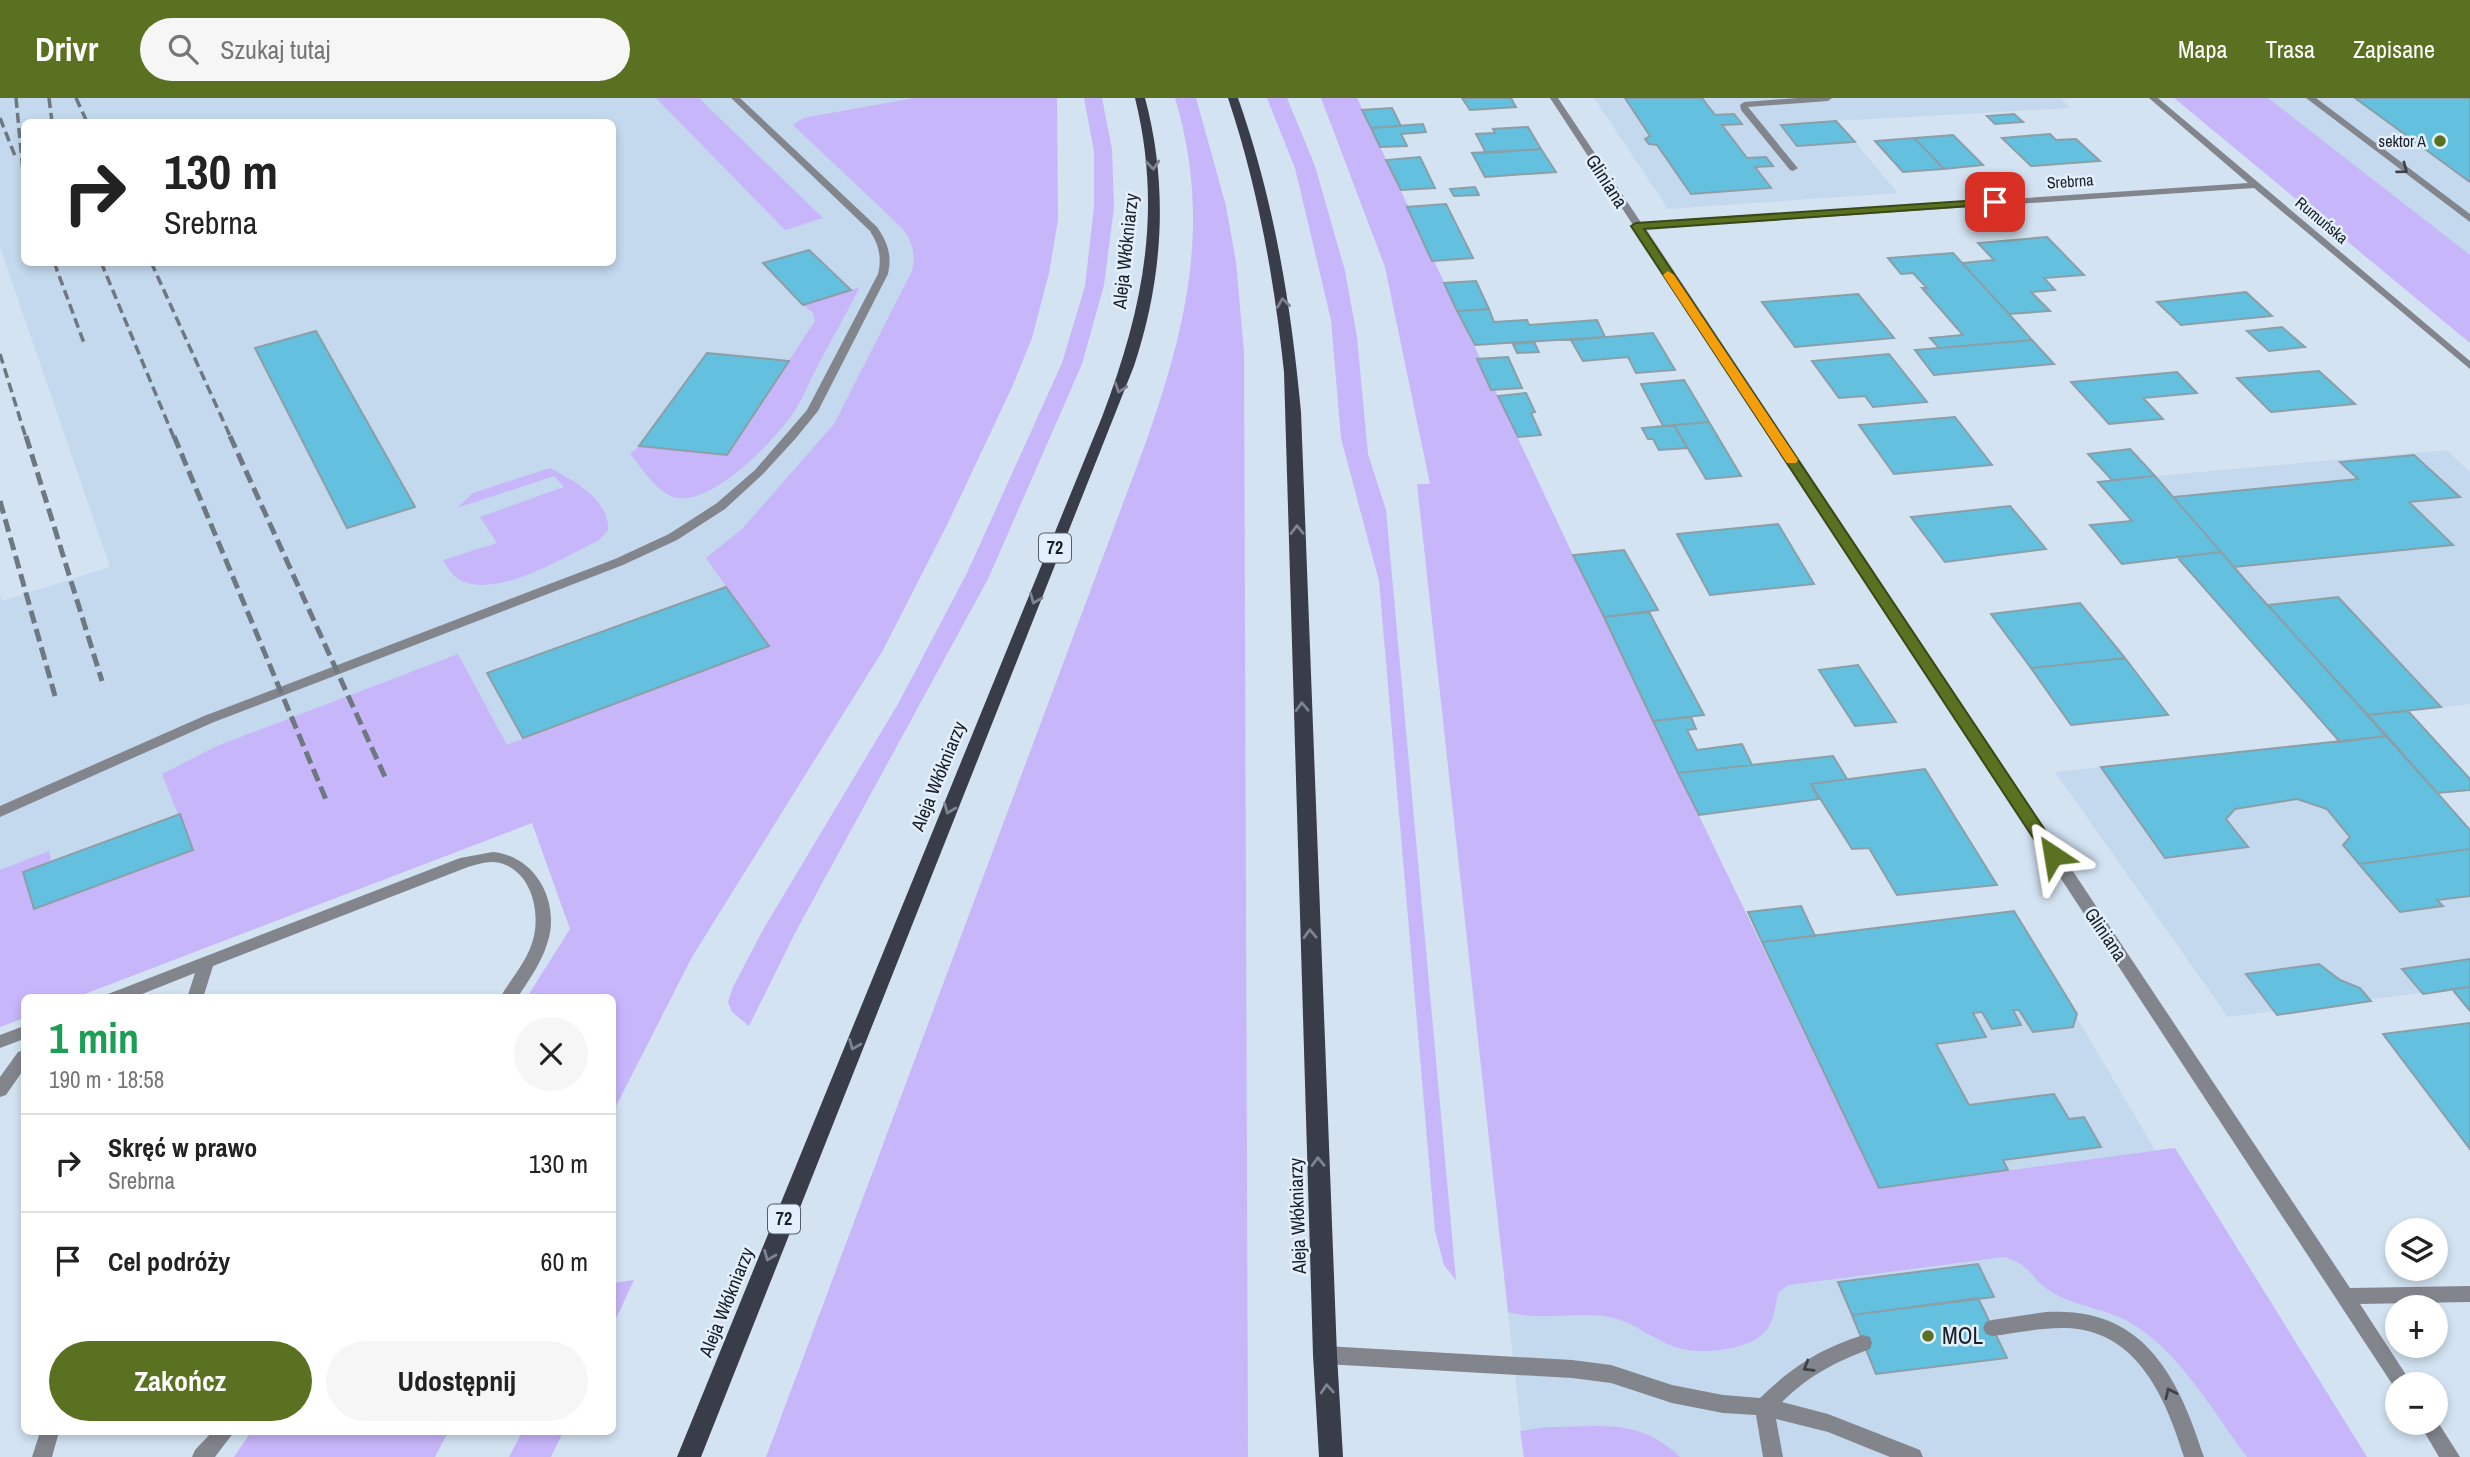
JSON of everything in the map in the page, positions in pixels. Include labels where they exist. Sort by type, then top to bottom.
[{"type":"main road","name":"Aleja Włókniarzy","points":[[689,1457],[1109,417],[1137,338],[1147,291],[1156,194],[1148,124],[1140,98]]},
{"type":"main road","name":"Aleja Włókniarzy","points":[[1233,98],[1266,203],[1289,340],[1325,1355],[1331,1457]]},
{"type":"street","points":[[0,812],[209,719],[618,562],[673,537],[720,506],[760,472],[811,411],[883,274],[887,259],[884,245],[874,229],[735,98]]},
{"type":"street","name":"Gliniana","points":[[1554,98],[2395,1372]]},
{"type":"street","points":[[1793,168],[1744,105],[1828,98]]},
{"type":"street","name":"Rumuńska","points":[[2153,98],[2470,366]]},
{"type":"street","points":[[2310,98],[2470,219]]},
{"type":"street","name":"Srebrna","points":[[1636,226],[2255,184]]},
{"type":"street","points":[[124,994],[465,862],[496,857],[519,866],[534,883],[544,911],[541,938],[531,963],[511,994]]},
{"type":"street","points":[[196,994],[207,961]]},
{"type":"street","points":[[0,1042],[21,1033]]},
{"type":"street","points":[[0,1090],[21,1061]]},
{"type":"street","points":[[2345,1296],[2470,1294]]},
{"type":"street","points":[[1992,1328],[2077,1321],[2102,1327],[2128,1340],[2149,1357],[2165,1382],[2183,1419],[2194,1457]]},
{"type":"street","points":[[1764,1407],[1797,1374],[1831,1353],[1863,1343]]},
{"type":"street","points":[[1325,1355],[1572,1369],[1611,1374],[1697,1399],[1764,1407],[1828,1423],[1913,1457]]},
{"type":"street","points":[[1764,1407],[1773,1457]]},
{"type":"street","points":[[42,1457],[49,1435]]},
{"type":"street","points":[[202,1457],[221,1435]]},
{"type":"street","points":[[2436,1435],[2450,1457]]},
{"type":"shaded area","points":[[0,98],[982,98],[788,665],[0,949],[0,595],[2,601],[110,567],[0,247]]},
{"type":"shaded area","points":[[656,98],[699,98],[823,218],[785,230]]},
{"type":"shaded area","points":[[914,98],[1057,98],[1058,220],[1049,273],[1032,338],[1013,385],[947,525],[883,650],[692,957],[616,1106],[616,994],[529,994],[570,929],[532,823],[85,994],[21,994],[21,1019],[0,1027],[0,870],[49,851],[51,861],[24,872],[34,909],[192,850],[162,774],[217,746],[458,654],[507,745],[768,646],[706,558],[742,529],[834,424],[912,271],[914,259],[911,243],[902,228],[793,125],[803,118]]},
{"type":"shaded area","points":[[1084,98],[1102,98],[1112,149],[1114,207],[1104,285],[1082,364],[988,579],[795,933],[749,1026],[732,1012],[728,1002],[733,987],[764,928],[898,704],[967,573],[1062,363],[1085,286],[1094,207],[1094,152]]},
{"type":"shaded area","points":[[1175,98],[1196,98],[1226,206],[1236,262],[1244,352],[1248,1457],[766,1457],[1161,399],[1183,314],[1193,230],[1192,187],[1186,143]]},
{"type":"shaded area","points":[[1267,98],[1287,98],[1315,166],[1345,271],[1357,337],[1368,454],[1386,510],[1456,1280],[1444,1265],[1435,1231],[1379,581],[1341,438],[1331,320],[1295,168]]},
{"type":"shaded area","points":[[1321,98],[1357,98],[1573,555],[1879,1188],[2175,1148],[2367,1457],[2247,1457],[2195,1384],[2148,1335],[2121,1318],[2070,1301],[2050,1291],[2020,1264],[2004,1257],[1788,1285],[1778,1293],[1772,1319],[1764,1333],[1736,1347],[1713,1351],[1672,1346],[1615,1318],[1580,1315],[1532,1316],[1508,1312],[1417,484],[1430,484],[1385,267]]},
{"type":"shaded area","points":[[1594,98],[2060,98],[2071,108],[1837,121],[1898,193],[1668,209]]},
{"type":"shaded area","points":[[2174,98],[2268,98],[2470,255],[2470,343]]},
{"type":"shaded area","points":[[2243,98],[2470,98],[2470,278]]},
{"type":"shaded area","points":[[860,287],[798,406],[782,428],[756,455],[724,482],[691,497],[670,496],[651,480],[630,454],[639,446],[727,455],[815,321],[813,313],[803,305]]},
{"type":"shaded area","points":[[2447,450],[2470,472],[2470,704],[2367,715],[2155,476]]},
{"type":"shaded area","points":[[550,468],[597,500],[607,519],[608,530],[599,540],[547,566],[505,582],[485,585],[467,583],[452,574],[443,560],[497,543],[480,517],[564,487],[554,476],[457,508],[473,493]]},
{"type":"shaded area","points":[[2387,736],[2470,830],[2470,987],[2228,1017],[2055,772]]},
{"type":"shaded area","name":"MOL","points":[[2014,911],[2155,1150],[2175,1148],[2367,1457],[1524,1457],[1508,1312],[1520,1236],[1878,1188],[1762,942]]},
{"type":"shaded area","points":[[634,1280],[616,1319],[616,1283]]},
{"type":"shaded area","points":[[1601,1426],[1634,1430],[1665,1444],[1680,1457],[1524,1457],[1520,1431],[1547,1427]]},
{"type":"shaded area","points":[[249,1435],[446,1435],[435,1457],[234,1457]]},
{"type":"shaded area","points":[[520,1435],[562,1435],[551,1457],[509,1457]]},
{"type":"building","points":[[1462,98],[1511,98],[1516,107],[1470,110]]},
{"type":"building","points":[[1625,98],[1702,98],[1715,115],[1734,114],[1742,124],[1722,125],[1747,158],[1766,157],[1773,166],[1755,167],[1771,188],[1691,194],[1657,145],[1649,144],[1645,139],[1650,136]]},
{"type":"building","name":"sektor A","points":[[2355,98],[2470,98],[2470,182]]},
{"type":"building","points":[[1392,108],[1401,126],[1371,128],[1362,110]]},
{"type":"building","points":[[2014,114],[2023,122],[1995,124],[1987,116]]},
{"type":"building","points":[[1836,121],[1855,142],[1797,146],[1781,125]]},
{"type":"building","points":[[1423,124],[1426,132],[1401,134],[1407,146],[1380,147],[1371,128]]},
{"type":"building","points":[[1528,127],[1541,149],[1486,153],[1476,134],[1495,133],[1493,129]]},
{"type":"building","points":[[2050,134],[2056,140],[2076,139],[2100,161],[2031,166],[2002,138]]},
{"type":"building","points":[[1953,135],[1983,165],[1944,169],[1914,138]]},
{"type":"building","points":[[1914,138],[1944,169],[1903,172],[1875,141]]},
{"type":"building","points":[[1541,149],[1556,172],[1485,177],[1472,153]]},
{"type":"building","points":[[1420,157],[1435,188],[1401,190],[1386,160]]},
{"type":"building","points":[[1475,187],[1479,195],[1454,196],[1450,189]]},
{"type":"building","points":[[1446,204],[1473,258],[1432,261],[1407,207]]},
{"type":"building","points":[[2047,237],[2084,275],[2044,278],[2055,290],[2031,292],[2050,311],[2009,314],[1962,263],[1994,260],[1978,243]]},
{"type":"building","points":[[809,250],[851,290],[803,305],[763,263]]},
{"type":"building","points":[[1953,253],[2032,340],[1939,348],[1930,338],[1963,335],[1922,288],[1927,288],[1913,273],[1901,274],[1888,258]]},
{"type":"building","points":[[1476,281],[1489,309],[1457,311],[1444,283]]},
{"type":"building","points":[[2246,292],[2272,316],[2181,325],[2157,302]]},
{"type":"building","points":[[1858,294],[1894,338],[1795,347],[1762,302]]},
{"type":"building","points":[[1489,309],[1494,322],[1527,320],[1529,325],[1597,320],[1605,337],[1475,345],[1457,311]]},
{"type":"building","points":[[2282,327],[2305,347],[2269,351],[2247,331]]},
{"type":"building","points":[[316,331],[415,507],[347,528],[255,348]]},
{"type":"building","points":[[1653,333],[1675,370],[1636,373],[1628,357],[1583,361],[1571,340]]},
{"type":"building","points":[[2032,340],[2054,364],[1934,375],[1915,350]]},
{"type":"building","points":[[1534,342],[1539,352],[1517,353],[1513,344]]},
{"type":"building","points":[[707,353],[789,361],[727,455],[639,446]]},
{"type":"building","points":[[1889,354],[1927,402],[1873,407],[1865,396],[1839,398],[1812,361]]},
{"type":"building","points":[[1508,357],[1522,388],[1491,390],[1477,359]]},
{"type":"building","points":[[2319,371],[2355,404],[2271,412],[2237,378]]},
{"type":"building","points":[[2177,372],[2197,393],[2143,398],[2163,419],[2109,424],[2071,382]]},
{"type":"building","points":[[1684,380],[1709,422],[1663,426],[1641,384]]},
{"type":"building","points":[[1526,393],[1541,435],[1518,437],[1498,396]]},
{"type":"building","points":[[1955,417],[1992,465],[1894,474],[1859,425]]},
{"type":"building","points":[[1709,422],[1741,476],[1706,479],[1674,425]]},
{"type":"building","points":[[1674,425],[1687,448],[1659,450],[1642,428]]},
{"type":"building","points":[[2130,449],[2155,476],[2112,480],[2088,454]]},
{"type":"building","points":[[2414,455],[2460,497],[2409,502],[2453,545],[2234,567],[2173,497],[2358,479],[2340,462]]},
{"type":"building","points":[[2155,476],[2221,552],[2122,564],[2090,525],[2132,521],[2098,482]]},
{"type":"building","points":[[2010,506],[2046,549],[1945,562],[1911,517]]},
{"type":"building","points":[[1778,524],[1814,584],[1710,595],[1677,534]]},
{"type":"building","points":[[1624,550],[1658,610],[1604,617],[1573,555]]},
{"type":"building","points":[[2221,552],[2387,736],[2340,742],[2177,557]]},
{"type":"building","points":[[726,587],[769,646],[523,738],[487,673]]},
{"type":"building","points":[[2338,597],[2441,707],[2367,715],[2268,605]]},
{"type":"building","points":[[2080,603],[2125,658],[2031,668],[1991,614]]},
{"type":"building","points":[[1649,612],[1704,715],[1653,721],[1604,617]]},
{"type":"building","points":[[2125,658],[2168,715],[2071,725],[2031,668]]},
{"type":"building","points":[[1858,665],[1896,722],[1855,726],[1819,670]]},
{"type":"building","points":[[2408,711],[2470,779],[2470,790],[2437,793],[2367,715]]},
{"type":"building","points":[[1691,717],[1696,729],[1687,730],[1697,750],[1742,744],[1752,765],[1678,773],[1653,721]]},
{"type":"building","points":[[2387,736],[2470,830],[2470,849],[2359,864],[2343,845],[2350,837],[2327,809],[2297,799],[2235,809],[2226,819],[2248,847],[2165,858],[2101,767]]},
{"type":"building","points":[[1833,756],[1847,779],[1811,784],[1819,799],[1699,815],[1678,773]]},
{"type":"building","points":[[1925,769],[1997,885],[1897,895],[1869,848],[1852,849],[1811,784]]},
{"type":"building","points":[[180,814],[193,850],[34,909],[23,872]]},
{"type":"building","points":[[2470,849],[2470,896],[2437,900],[2443,906],[2400,912],[2359,864]]},
{"type":"building","points":[[1801,906],[1815,936],[1762,942],[1748,912]]},
{"type":"building","points":[[2014,911],[2077,1014],[2073,1027],[2033,1032],[2019,1010],[2013,1010],[2021,1025],[1992,1029],[1982,1012],[1973,1013],[1986,1037],[1936,1044],[1969,1105],[2054,1094],[2069,1119],[2084,1117],[2101,1147],[2003,1160],[2008,1170],[1879,1188],[1762,942]]},
{"type":"building","points":[[2470,959],[2470,987],[2423,994],[2402,969]]},
{"type":"building","points":[[2319,964],[2340,980],[2360,988],[2371,1001],[2277,1015],[2246,974]]},
{"type":"building","points":[[2470,987],[2470,1011],[2452,989]]},
{"type":"building","points":[[2470,1023],[2470,1149],[2383,1034]]},
{"type":"building","points":[[1978,1264],[1994,1297],[1852,1315],[1838,1282]]},
{"type":"building","name":"MOL","points":[[1978,1298],[2007,1358],[1876,1374],[1852,1315]]},
{"type":"railway","points":[[16,98],[21,150]]},
{"type":"railway","points":[[49,98],[52,119]]},
{"type":"railway","points":[[76,98],[86,119]]},
{"type":"railway","points":[[0,118],[15,156]]},
{"type":"railway","points":[[55,266],[84,343]]},
{"type":"railway","points":[[103,266],[174,438]]},
{"type":"railway","points":[[153,266],[231,438]]},
{"type":"railway","points":[[0,354],[26,438]]},
{"type":"railway","points":[[26,436],[102,681]]},
{"type":"railway","points":[[174,436],[327,802]]},
{"type":"railway","points":[[230,436],[386,779]]},
{"type":"railway","points":[[0,501],[55,696]]},
{"type":"slow traffic","points":[[1668,275],[1791,460]]},
{"type":"place","name":"sektor A","points":[[2440,141]]},
{"type":"place","name":"MOL","points":[[1928,1336]]},
{"type":"route","points":[[1995,202],[1636,226],[2053,855]]}]
